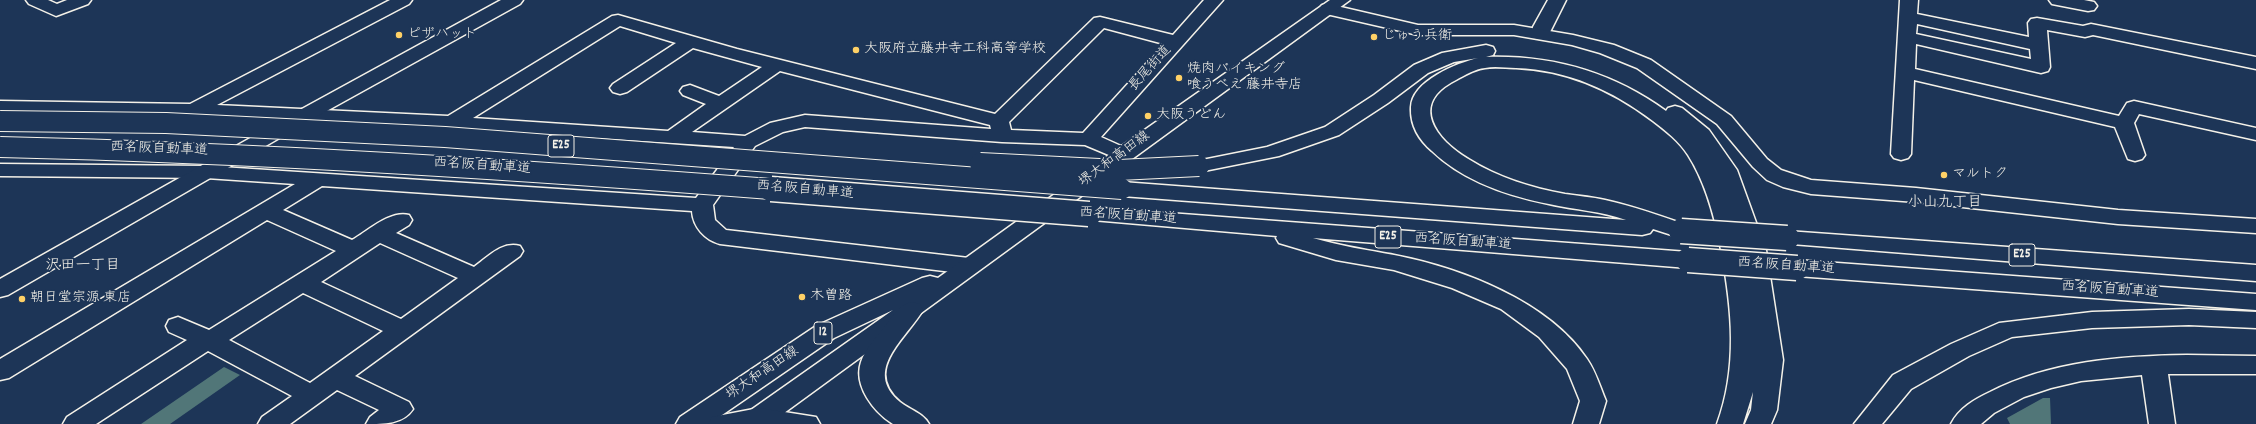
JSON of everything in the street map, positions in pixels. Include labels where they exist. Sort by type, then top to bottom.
[{"type":"main road","points":[[35,0],[56,11],[82,0]]},
{"type":"main road","points":[[194,109],[403,0]]},
{"type":"main road","points":[[0,289],[307,114],[514,0]]},
{"type":"main road","name":"長尾街道","points":[[1088,139],[1214,0]]},
{"type":"main road","points":[[1541,34],[1542,27],[1557,0]]},
{"type":"main road","points":[[2058,0],[2088,3],[2091,29]]},
{"type":"main road","points":[[1335,4],[1418,30],[1514,30],[1541,34],[1606,49],[1644,64],[1724,120],[1760,163],[1774,175],[1791,182],[1811,187],[1916,195],[2118,217],[2256,226]]},
{"type":"main road","name":"堺大和高田線","points":[[754,421],[911,310],[1123,154],[1335,4]]},
{"type":"main road","points":[[1901,154],[1909,8],[2039,45]]},
{"type":"main road","points":[[451,123],[618,20],[690,42],[778,64],[1001,128]]},
{"type":"main road","points":[[1001,128],[1100,22],[1176,41]]},
{"type":"main road","points":[[1907,37],[2040,67],[2037,23],[2085,32],[2091,29],[2256,63]]},
{"type":"main road","points":[[620,88],[690,42]]},
{"type":"main road","points":[[757,161],[903,160],[1119,170],[1199,166],[1272,152],[1332,131],[1381,99],[1421,69],[1449,57],[1476,52],[1527,52],[1563,58],[1598,68],[1635,85],[1663,102],[1702,134],[1726,170],[1755,250],[1770,360],[1764,410],[1758,424]]},
{"type":"main road","points":[[1681,230],[1602,206],[1559,200],[1504,184],[1464,165],[1437,147],[1422,126],[1419,108],[1428,88],[1447,76],[1481,63],[1523,62],[1563,67],[1603,80],[1638,100],[1673,127],[1696,151],[1710,176],[1733,246],[1746,341],[1742,385],[1730,424]]},
{"type":"main road","points":[[672,137],[778,64]]},
{"type":"main road","points":[[1905,72],[2124,123]]},
{"type":"main road","points":[[690,91],[720,103]]},
{"type":"main road","points":[[0,107],[194,109],[307,114],[748,142]]},
{"type":"main road","points":[[2124,123],[2134,108],[2256,134]]},
{"type":"main road","name":"西名阪自動車道","points":[[0,121],[166,123],[445,137],[2256,273]]},
{"type":"main road","points":[[969,266],[720,237],[704,222],[702,205],[748,142],[778,127],[806,121],[1001,128],[1088,139],[1123,154]]},
{"type":"main road","points":[[2124,123],[2135,155]]},
{"type":"main road","name":"西名阪自動車道","points":[[0,147],[138,148],[422,162],[1688,260],[2256,302]]},
{"type":"main road","points":[[0,170],[206,172],[702,205]]},
{"type":"main road","points":[[0,372],[319,179]]},
{"type":"main road","points":[[266,212],[354,250]]},
{"type":"main road","points":[[92,421],[209,340],[303,283],[401,220]]},
{"type":"main road","points":[[1248,226],[1336,253],[1395,263],[1460,282],[1509,302],[1548,331],[1578,365],[1594,401],[1586,424]]},
{"type":"main road","points":[[380,234],[476,277]]},
{"type":"main road","points":[[271,424],[512,251]]},
{"type":"main road","name":"堺大和高田線","points":[[689,424],[825,332],[969,266]]},
{"type":"main road","points":[[303,283],[403,330]]},
{"type":"main road","points":[[911,310],[873,363],[873,388],[886,403],[904,419],[916,424]]},
{"type":"main road","points":[[1867,424],[1902,382],[1960,350],[2008,329],[2099,320],[2189,317],[2256,320]]},
{"type":"main road","points":[[178,326],[209,340],[312,395]]},
{"type":"main road","points":[[1964,424],[1985,406],[2025,387],[2084,370],[2154,366],[2256,365]]},
{"type":"main road","points":[[2154,366],[2162,424]]},
{"type":"main road","points":[[336,378],[400,408],[379,424]]},
{"type":"main road","points":[[721,424],[754,421],[807,424]]},
{"type":"green space","points":[[224,367],[240,375],[170,424],[141,424]]},
{"type":"green space","points":[[2043,398],[2050,398],[2051,424],[2010,424],[2007,418]]},
{"type":"place","name":"ピザハット","points":[[399,35]]},
{"type":"place","name":"じゅう兵衛","points":[[1374,37]]},
{"type":"place","name":"大阪府立藤井寺工科高等学校","points":[[856,50]]},
{"type":"place","name":"焼肉バイキング 喰うべえ 藤井寺店","points":[[1179,78]]},
{"type":"place","name":"大阪うどん","points":[[1148,116]]},
{"type":"place","name":"マルトク","points":[[1944,175]]},
{"type":"place","name":"木曽路","points":[[802,297]]},
{"type":"place","name":"朝日堂宗源 東店","points":[[22,299]]},
{"type":"district","name":"小山九丁目","points":[[1945,204]]},
{"type":"district","name":"沢田一丁目","points":[[83,267]]}]
